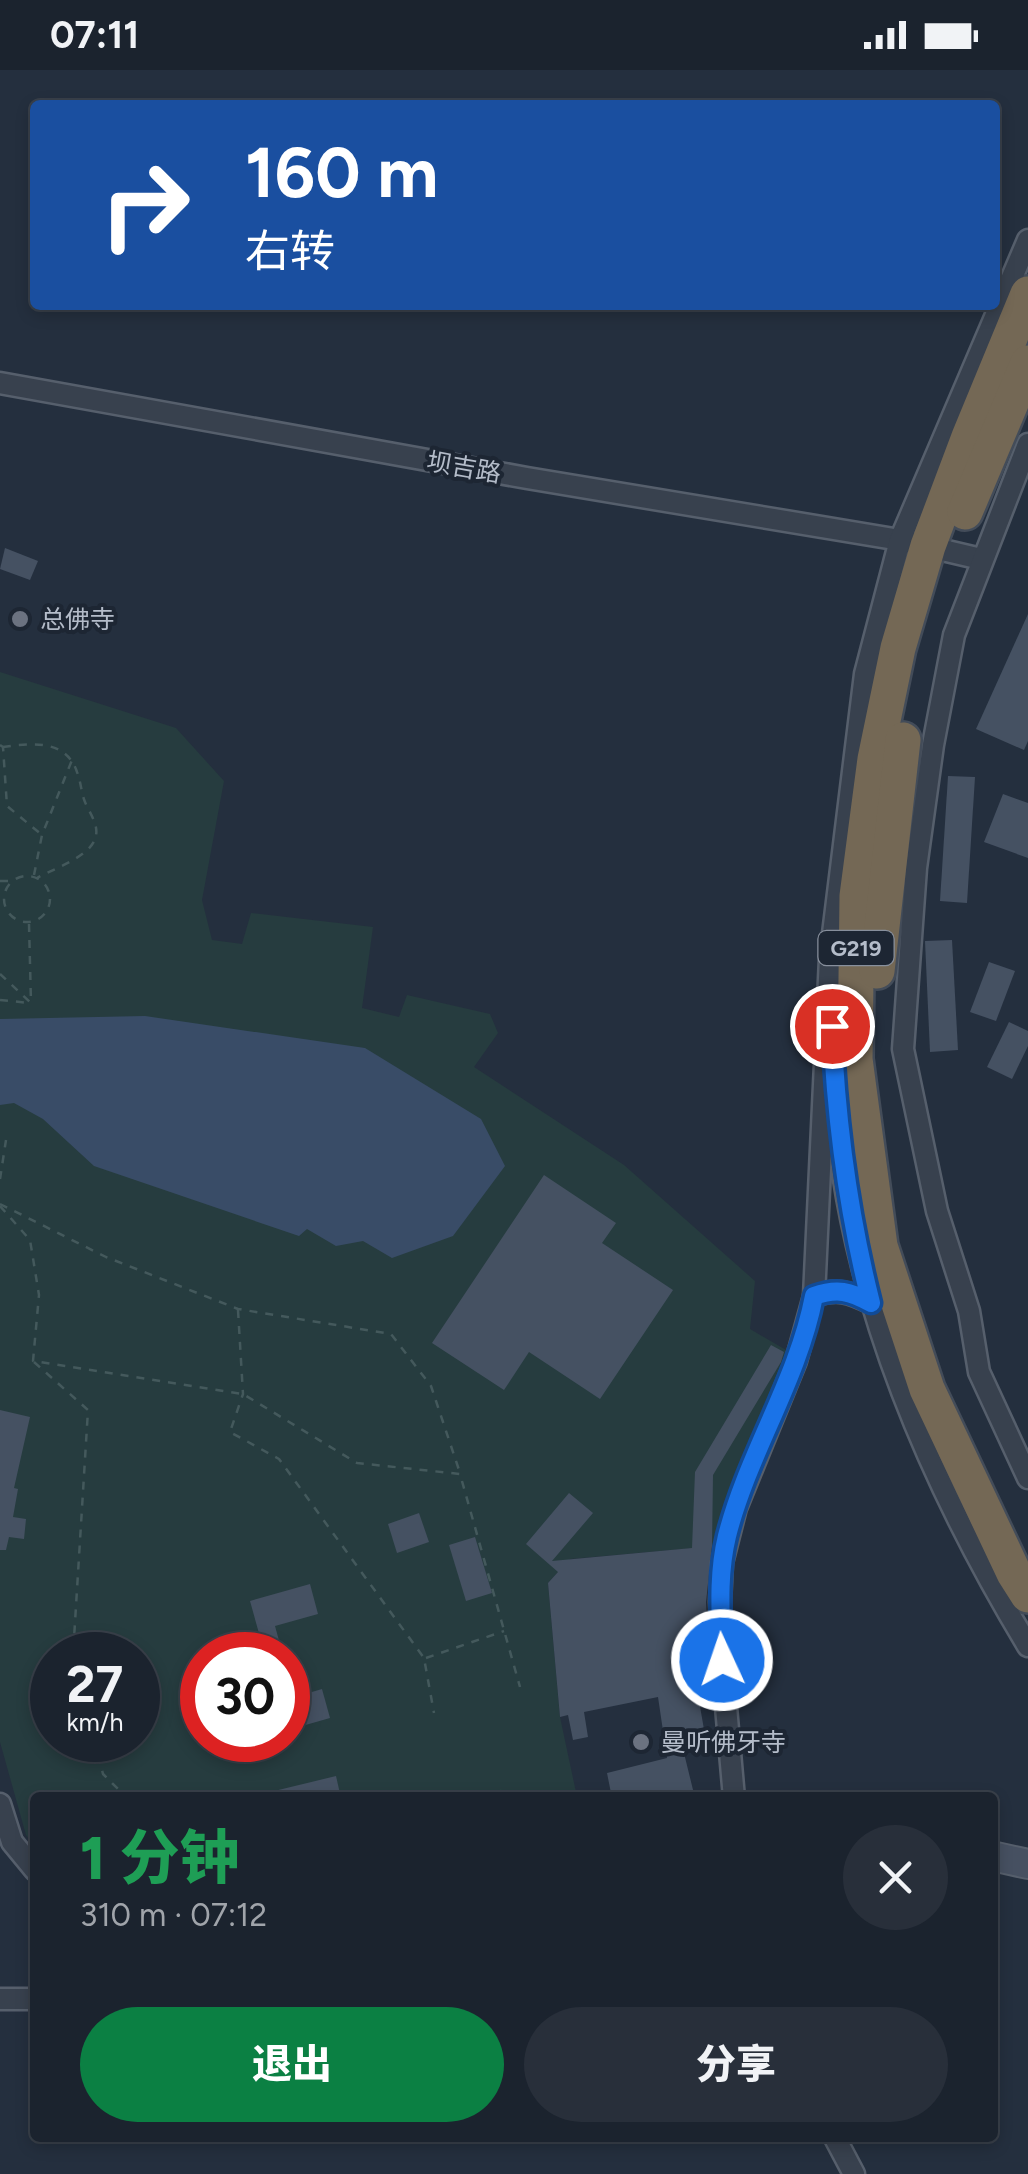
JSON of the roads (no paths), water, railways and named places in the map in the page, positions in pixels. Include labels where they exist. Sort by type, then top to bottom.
[{"type":"highway","name":"G219","points":[[1028,294],[968,437],[939,549],[899,761],[870,1054],[895,1232],[947,1397],[1028,1563]]},
{"type":"highway","name":"G219","points":[[1028,362],[939,549],[898,648],[875,759],[857,896],[843,960],[880,1246],[926,1389],[1028,1595]]},
{"type":"street","points":[[1028,240],[939,549],[954,635],[916,868],[904,1050],[936,1211],[969,1311],[980,1372],[1028,1478]]},
{"type":"street","name":"坝吉路","points":[[0,383],[939,549]]},
{"type":"street","points":[[939,549],[1028,444]]},
{"type":"street","points":[[733,1792],[724,1684],[722,1563],[736,1508],[796,1361],[814,1296],[843,960]]},
{"type":"street","points":[[843,960],[835,1094],[853,1230],[871,1303],[927,1449],[994,1589],[1028,1646]]},
{"type":"street","points":[[814,1296],[834,1290],[850,1292],[871,1303]]},
{"type":"street","points":[[0,1804],[12,1842],[30,1864]]},
{"type":"street","points":[[998,1857],[1028,1864]]},
{"type":"street","points":[[0,1999],[30,1999]]},
{"type":"street","points":[[837,2142],[854,2174]]},
{"type":"water","points":[[145,1016],[365,1048],[481,1119],[505,1166],[453,1236],[392,1258],[363,1241],[336,1246],[307,1229],[299,1236],[94,1166],[43,1119],[14,1103],[0,1105],[0,1019]]},
{"type":"place","name":"总佛寺","points":[[20,619]]},
{"type":"place","name":"曼听佛牙寺","points":[[641,1742]]}]
